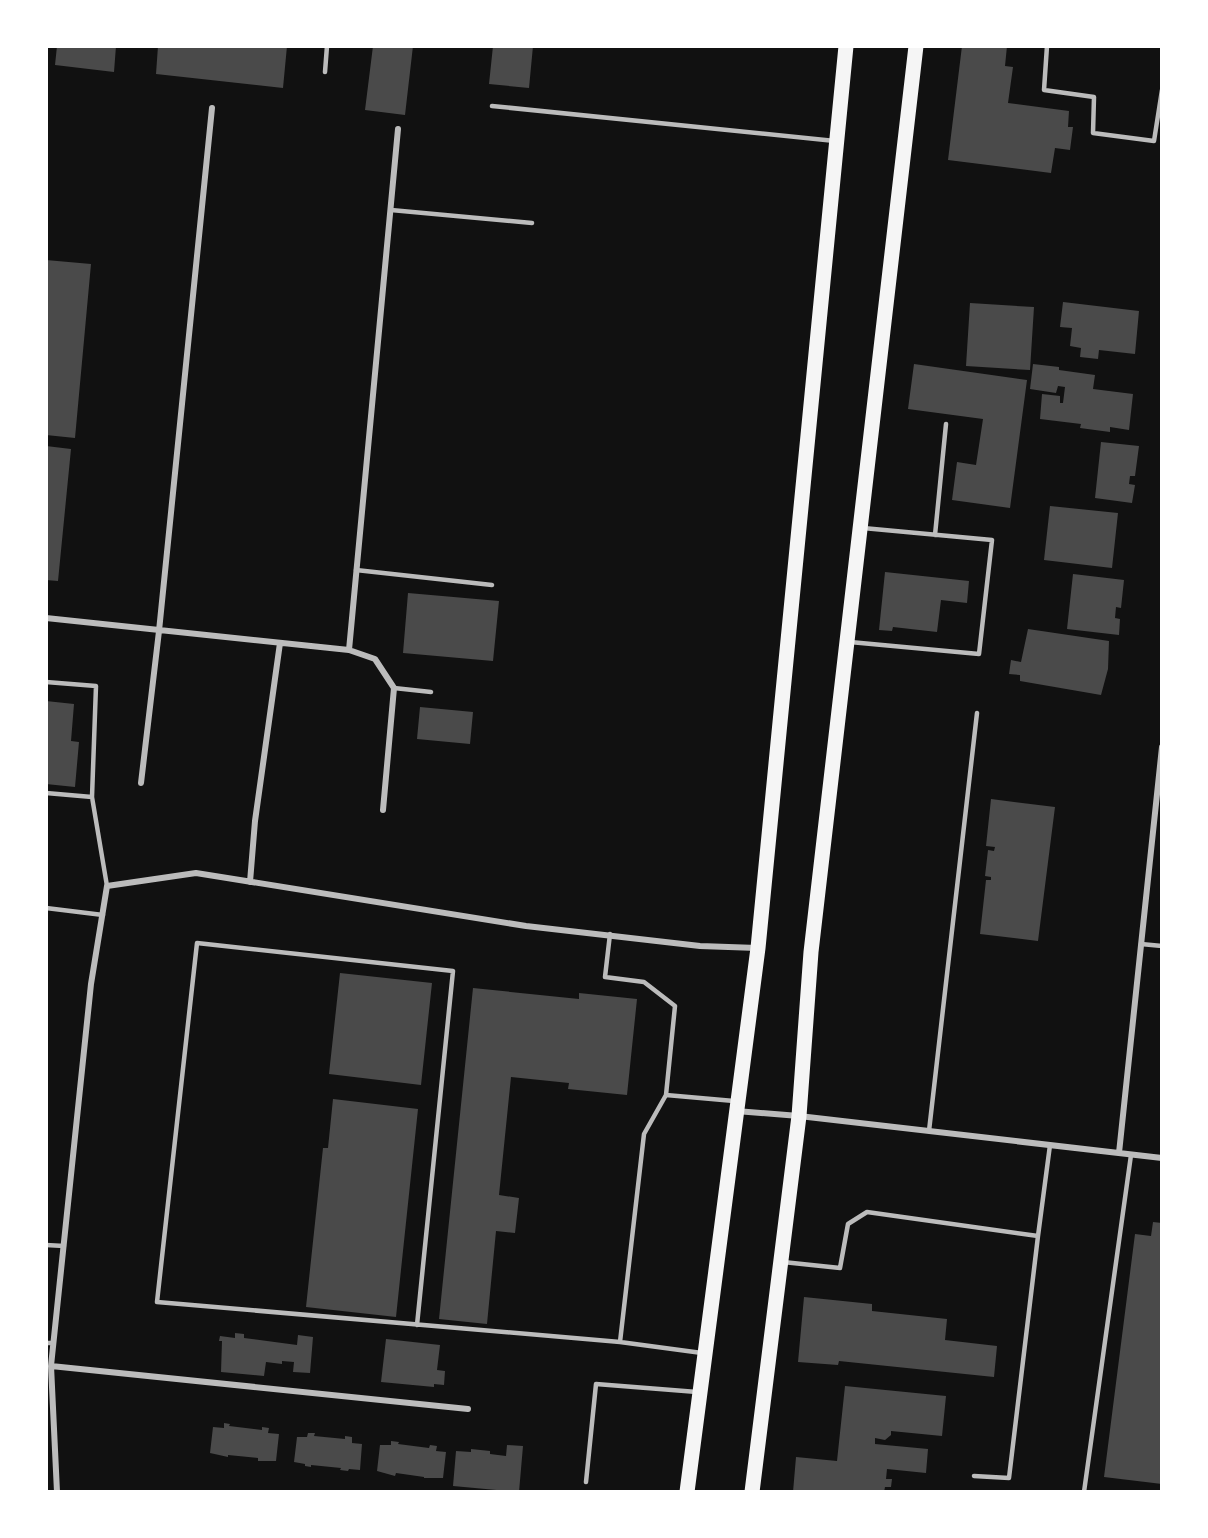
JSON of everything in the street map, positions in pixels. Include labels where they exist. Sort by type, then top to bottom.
[{"type":"main road","points":[[687,1491],[758,948],[846,46]]},
{"type":"main road","points":[[752,1491],[799,1116],[811,952],[916,46]]},
{"type":"street","points":[[141,783],[159,630],[212,108]]},
{"type":"street","points":[[349,650],[398,129]]},
{"type":"street","points":[[46,618],[349,650],[375,659],[394,688],[383,810]]},
{"type":"street","points":[[250,882],[255,821],[280,644]]},
{"type":"street","points":[[1119,1153],[1161,747]]},
{"type":"street","points":[[57,1491],[50,1343],[64,1246],[91,984],[107,886],[196,873],[526,926],[700,946],[758,948]]},
{"type":"street","points":[[736,1106],[799,1116],[1161,1158]]},
{"type":"street","points":[[51,1366],[468,1409]]},
{"type":"lane","points":[[325,72],[327,46]]},
{"type":"lane","points":[[1047,46],[1044,90],[1094,97],[1093,133],[1154,141],[1161,90]]},
{"type":"lane","points":[[492,106],[837,141]]},
{"type":"lane","points":[[391,210],[532,223]]},
{"type":"lane","points":[[935,535],[946,424]]},
{"type":"lane","points":[[848,641],[979,654],[992,540],[861,528]]},
{"type":"lane","points":[[356,570],[492,585]]},
{"type":"lane","points":[[46,682],[96,686],[92,797],[107,886]]},
{"type":"lane","points":[[394,688],[431,692]]},
{"type":"lane","points":[[929,1131],[977,713]]},
{"type":"lane","points":[[46,793],[92,797]]},
{"type":"lane","points":[[46,908],[103,915]]},
{"type":"lane","points":[[610,934],[605,977],[644,982],[675,1006],[666,1095],[644,1134],[620,1342]]},
{"type":"lane","points":[[417,1325],[453,971],[197,943],[157,1302],[417,1325],[620,1342],[705,1353]]},
{"type":"lane","points":[[1142,944],[1161,946]]},
{"type":"lane","points":[[666,1095],[736,1106]]},
{"type":"lane","points":[[974,1476],[1009,1478],[1050,1145]]},
{"type":"lane","points":[[1084,1491],[1131,1155]]},
{"type":"lane","points":[[780,1262],[840,1268],[848,1224],[867,1212],[1038,1236]]},
{"type":"lane","points":[[46,1245],[64,1246]]},
{"type":"lane","points":[[586,1482],[596,1384],[700,1392]]},
{"type":"building","points":[[57,46],[116,46],[114,72],[55,65]]},
{"type":"building","points":[[158,46],[287,46],[283,88],[156,74]]},
{"type":"building","points":[[373,46],[413,46],[405,115],[365,110]]},
{"type":"building","points":[[493,46],[533,46],[529,88],[489,84]]},
{"type":"building","points":[[962,46],[1007,46],[1005,66],[1013,67],[1008,103],[1069,111],[1068,127],[1073,127],[1070,150],[1055,148],[1051,173],[948,160]]},
{"type":"building","points":[[46,260],[91,264],[75,438],[46,435]]},
{"type":"building","points":[[1063,302],[1139,311],[1135,354],[1099,350],[1098,359],[1080,357],[1081,348],[1070,346],[1072,328],[1060,327]]},
{"type":"building","points":[[970,303],[1034,307],[1030,370],[966,366]]},
{"type":"building","points":[[914,364],[1027,380],[1010,508],[952,500],[957,462],[976,465],[983,419],[908,409]]},
{"type":"building","points":[[1033,364],[1095,375],[1093,389],[1133,394],[1129,430],[1110,427],[1110,432],[1080,428],[1081,424],[1040,419],[1042,394],[1060,396],[1060,403],[1063,403],[1065,387],[1058,386],[1056,393],[1030,389]]},
{"type":"building","points":[[1101,442],[1139,446],[1135,476],[1130,476],[1129,484],[1135,485],[1132,503],[1095,498]]},
{"type":"building","points":[[46,446],[71,449],[58,581],[46,580]]},
{"type":"building","points":[[1050,506],[1118,513],[1112,568],[1044,560]]},
{"type":"building","points":[[885,572],[969,581],[967,603],[941,600],[937,632],[893,627],[892,631],[879,630]]},
{"type":"building","points":[[1073,574],[1124,580],[1121,608],[1116,607],[1115,618],[1120,619],[1119,635],[1067,629]]},
{"type":"building","points":[[408,593],[499,601],[493,661],[403,653]]},
{"type":"building","points":[[1028,629],[1109,641],[1108,669],[1101,695],[1020,681],[1020,675],[1009,674],[1011,660],[1021,662]]},
{"type":"building","points":[[46,701],[74,704],[71,741],[79,742],[75,787],[46,784]]},
{"type":"building","points":[[420,707],[473,712],[470,744],[417,739]]},
{"type":"building","points":[[991,799],[1055,807],[1038,941],[980,934],[986,880],[991,880],[991,877],[985,876],[988,850],[994,851],[995,847],[986,846]]},
{"type":"building","points":[[340,973],[432,983],[421,1085],[329,1074]]},
{"type":"building","points":[[473,988],[579,999],[579,993],[637,999],[627,1095],[568,1089],[569,1083],[511,1077],[499,1195],[519,1198],[515,1233],[496,1231],[487,1324],[439,1319]]},
{"type":"building","points":[[333,1099],[418,1109],[396,1317],[306,1307],[323,1148],[328,1148]]},
{"type":"building","points":[[1153,1222],[1162,1223],[1162,1484],[1104,1477],[1135,1234],[1151,1236]]},
{"type":"building","points":[[804,1297],[872,1304],[872,1311],[947,1319],[945,1340],[997,1346],[994,1377],[839,1361],[838,1365],[798,1362]]},
{"type":"building","points":[[235,1333],[244,1334],[244,1338],[297,1345],[298,1335],[313,1337],[310,1373],[293,1372],[294,1362],[282,1361],[282,1364],[266,1362],[264,1376],[221,1372],[222,1341],[219,1341],[220,1336],[235,1338]]},
{"type":"building","points":[[386,1339],[440,1345],[437,1370],[445,1371],[444,1385],[434,1384],[434,1387],[381,1382]]},
{"type":"building","points":[[845,1386],[946,1396],[942,1436],[891,1431],[891,1435],[885,1440],[875,1438],[875,1444],[928,1449],[926,1473],[887,1469],[886,1479],[892,1479],[891,1487],[885,1487],[884,1492],[793,1492],[796,1457],[837,1461]]},
{"type":"building","points":[[224,1423],[230,1424],[229,1426],[262,1430],[262,1427],[269,1428],[268,1433],[279,1434],[276,1461],[258,1461],[258,1458],[228,1455],[228,1457],[210,1453],[213,1427],[224,1428]]},
{"type":"building","points":[[308,1433],[315,1433],[314,1436],[345,1439],[345,1436],[352,1437],[352,1443],[362,1444],[360,1470],[349,1469],[348,1471],[340,1470],[341,1468],[311,1465],[311,1467],[294,1462],[297,1437],[307,1437]]},
{"type":"building","points":[[391,1441],[429,1448],[430,1445],[437,1446],[436,1451],[446,1452],[443,1478],[424,1478],[396,1473],[395,1476],[377,1471],[380,1445],[391,1445]]},
{"type":"building","points":[[507,1445],[523,1446],[519,1492],[453,1486],[456,1451],[471,1452],[471,1449],[506,1456]]}]
